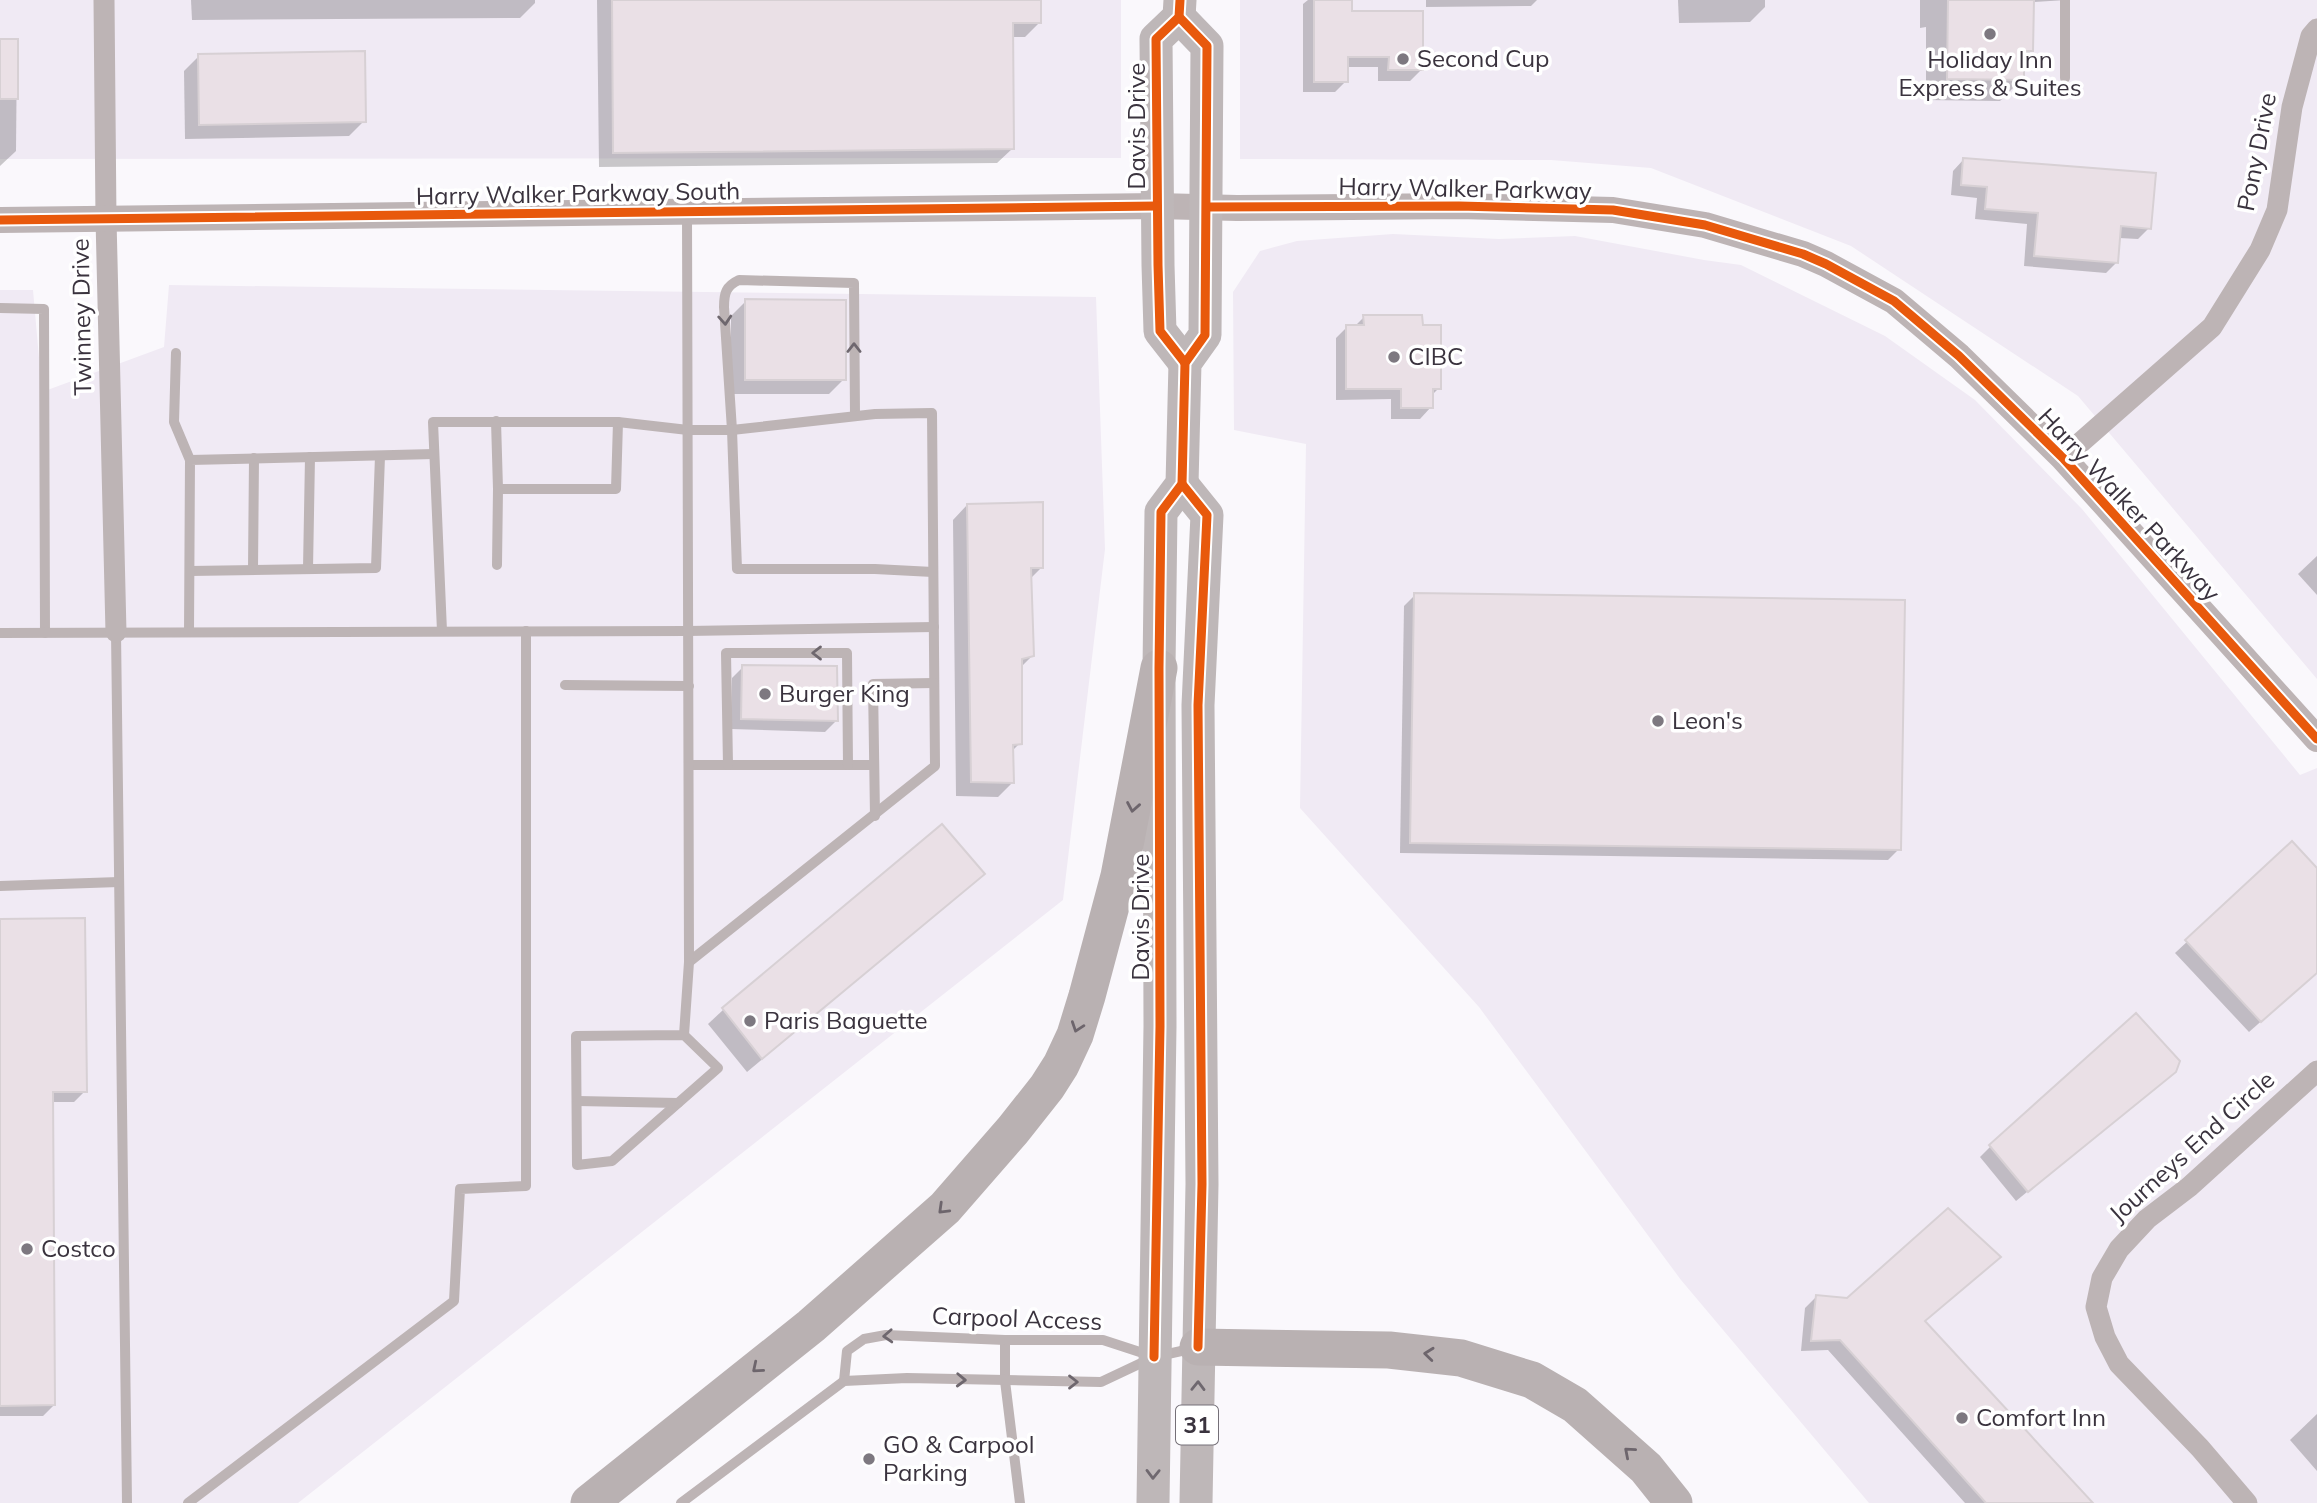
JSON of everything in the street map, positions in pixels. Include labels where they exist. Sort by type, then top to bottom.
[{"type":"highway","points":[[589,1503],[811,1326],[945,1208],[1013,1130],[1054,1076],[1075,1035],[1119,876],[1159,668]]},
{"type":"highway","points":[[1199,1347],[1401,1352],[1461,1358],[1532,1380],[1575,1405],[1646,1468],[1674,1503]]},
{"type":"main road","name":"Davis Drive","points":[[1180,8],[1207,46],[1206,335],[1185,363],[1160,331],[1157,206],[1156,39],[1180,8]]},
{"type":"main road","points":[[1182,484],[1185,363]]},
{"type":"main road","name":"Davis Drive","points":[[1153,1503],[1160,1027],[1161,512],[1182,484]]},
{"type":"main road","name":"31","points":[[1182,484],[1206,515],[1198,705],[1202,1184],[1196,1503]]},
{"type":"street","name":"Twinney Drive","points":[[104,0],[106,219],[116,632]]},
{"type":"street","name":"Pony Drive","points":[[2063,458],[2212,327],[2260,250],[2277,210],[2291,107],[2311,36],[2317,29]]},
{"type":"street","name":"Harry Walker Parkway South","points":[[0,220],[1157,206]]},
{"type":"street","name":"Harry Walker Parkway","points":[[1157,206],[1459,206],[1612,210],[1717,228],[1803,254],[1894,301],[1959,356],[2063,458],[2317,739]]},
{"type":"street","name":"Journeys End Circle","points":[[2247,1503],[2200,1448],[2119,1364],[2105,1336],[2096,1307],[2102,1278],[2119,1249],[2147,1219],[2189,1187],[2317,1071]]},
{"type":"lane","points":[[2065,0],[2065,78]]},
{"type":"lane","points":[[684,1035],[689,962],[687,212]]},
{"type":"lane","points":[[855,416],[854,283],[739,280],[730,284],[724,293],[737,569],[875,569],[933,572]]},
{"type":"lane","points":[[0,308],[44,309],[45,633]]},
{"type":"lane","points":[[176,353],[174,422],[190,460],[189,632]]},
{"type":"lane","points":[[442,631],[433,422],[618,422],[688,430],[732,430],[855,416],[932,412],[936,766],[689,962]]},
{"type":"lane","points":[[496,421],[497,565]]},
{"type":"lane","points":[[498,489],[616,489],[618,422]]},
{"type":"lane","points":[[190,460],[434,454]]},
{"type":"lane","points":[[190,571],[376,568],[380,456]]},
{"type":"lane","points":[[308,569],[310,457]]},
{"type":"lane","points":[[253,570],[254,458]]},
{"type":"lane","points":[[0,634],[688,631],[934,627]]},
{"type":"lane","points":[[188,1503],[454,1301],[460,1189],[526,1186],[526,631]]},
{"type":"lane","points":[[116,632],[127,1503]]},
{"type":"lane","points":[[728,765],[726,653],[847,653],[848,765]]},
{"type":"lane","points":[[875,816],[873,684],[934,683]]},
{"type":"lane","points":[[565,685],[689,686]]},
{"type":"lane","points":[[688,765],[874,765]]},
{"type":"lane","points":[[0,886],[119,882]]},
{"type":"lane","points":[[684,1035],[718,1069],[612,1161],[577,1165],[578,1101],[576,1036],[684,1035]]},
{"type":"lane","points":[[578,1101],[678,1103]]},
{"type":"lane","name":"Carpool Access","points":[[844,1381],[847,1351],[864,1339],[886,1335],[1005,1340],[1103,1340],[1154,1357]]},
{"type":"lane","points":[[1005,1340],[1005,1381],[1020,1503]]},
{"type":"lane","points":[[681,1503],[844,1381],[906,1378],[1101,1382],[1154,1357],[1199,1347]]},
{"type":"shaded area","points":[[0,0],[1121,0],[1121,158],[0,159]]},
{"type":"shaded area","points":[[1240,0],[2317,0],[2317,679],[2078,396],[1851,246],[1651,168],[1551,160],[1240,159]]},
{"type":"shaded area","points":[[1393,234],[1499,239],[1575,236],[1741,265],[1885,336],[1975,400],[2082,509],[2300,775],[2317,768],[2317,1503],[1869,1503],[1681,1280],[1479,1007],[1300,808],[1306,444],[1234,430],[1233,292],[1260,251],[1297,241]]},
{"type":"shaded area","points":[[169,285],[1096,297],[1105,549],[1063,900],[298,1503],[0,1503],[0,290],[33,290],[42,392],[164,347]]},
{"type":"building","points":[[612,0],[1041,0],[1041,23],[1013,23],[1014,149],[613,153]]},
{"type":"building","points":[[1314,0],[1352,0],[1352,11],[1423,11],[1423,70],[1388,70],[1389,57],[1348,57],[1348,82],[1314,82]]},
{"type":"building","name":"Holiday Inn Express & Suites","points":[[1948,0],[2034,0],[2033,51],[2024,51],[2024,80],[1947,79]]},
{"type":"building","points":[[0,39],[18,39],[18,99],[0,99]]},
{"type":"building","points":[[365,51],[366,122],[199,125],[198,54]]},
{"type":"building","points":[[1963,158],[2156,173],[2151,229],[2121,226],[2118,263],[2034,256],[2038,213],[1985,209],[1987,187],[1961,185]]},
{"type":"building","points":[[745,299],[846,300],[846,380],[745,380]]},
{"type":"building","name":"CIBC","points":[[1363,315],[1422,315],[1423,325],[1441,325],[1441,389],[1433,389],[1433,408],[1401,408],[1401,389],[1346,389],[1346,325],[1364,325]]},
{"type":"building","points":[[1043,502],[1043,568],[1031,568],[1034,656],[1022,659],[1022,744],[1013,745],[1014,783],[971,782],[967,504]]},
{"type":"building","name":"Leon's","points":[[1414,593],[1905,600],[1901,850],[1410,843]]},
{"type":"building","points":[[742,665],[837,666],[838,721],[741,719]]},
{"type":"building","points":[[942,824],[985,874],[762,1059],[722,1008]]},
{"type":"building","points":[[2292,841],[2317,868],[2317,973],[2261,1022],[2185,940]]},
{"type":"building","name":"Costco","points":[[85,918],[87,1092],[53,1092],[55,1405],[0,1406],[0,919]]},
{"type":"building","points":[[2136,1013],[2180,1061],[2176,1072],[2028,1192],[1989,1145]]},
{"type":"building","name":"Comfort Inn","points":[[1948,1208],[2001,1257],[1925,1321],[2093,1503],[1986,1503],[1840,1340],[1811,1341],[1816,1295],[1847,1298]]},
{"type":"cycle path","points":[[1180,0],[1179,17],[1156,39],[1158,265],[1160,331],[1185,363]]},
{"type":"cycle path","points":[[1154,1357],[1160,1026],[1161,512],[1182,484],[1185,363],[1205,335],[1207,46],[1179,17]]},
{"type":"cycle path","points":[[0,220],[1157,206]]},
{"type":"cycle path","points":[[1207,207],[1459,206],[1613,210],[1705,225],[1803,254],[1826,264],[1894,301],[1959,356],[2063,458],[2317,739]]},
{"type":"cycle path","points":[[1182,484],[1207,515],[1198,705],[1202,1184],[1198,1347]]},
{"type":"place","name":"Holiday Inn Express & Suites","points":[[1990,34]]},
{"type":"place","name":"Second Cup","points":[[1403,59]]},
{"type":"place","name":"CIBC","points":[[1394,357]]},
{"type":"place","name":"Burger King","points":[[765,694]]},
{"type":"place","name":"Leon's","points":[[1658,721]]},
{"type":"place","name":"Paris Baguette","points":[[750,1021]]},
{"type":"place","name":"Costco","points":[[27,1249]]},
{"type":"place","name":"Comfort Inn","points":[[1962,1418]]},
{"type":"place","name":"GO & Carpool Parking","points":[[869,1459]]}]
